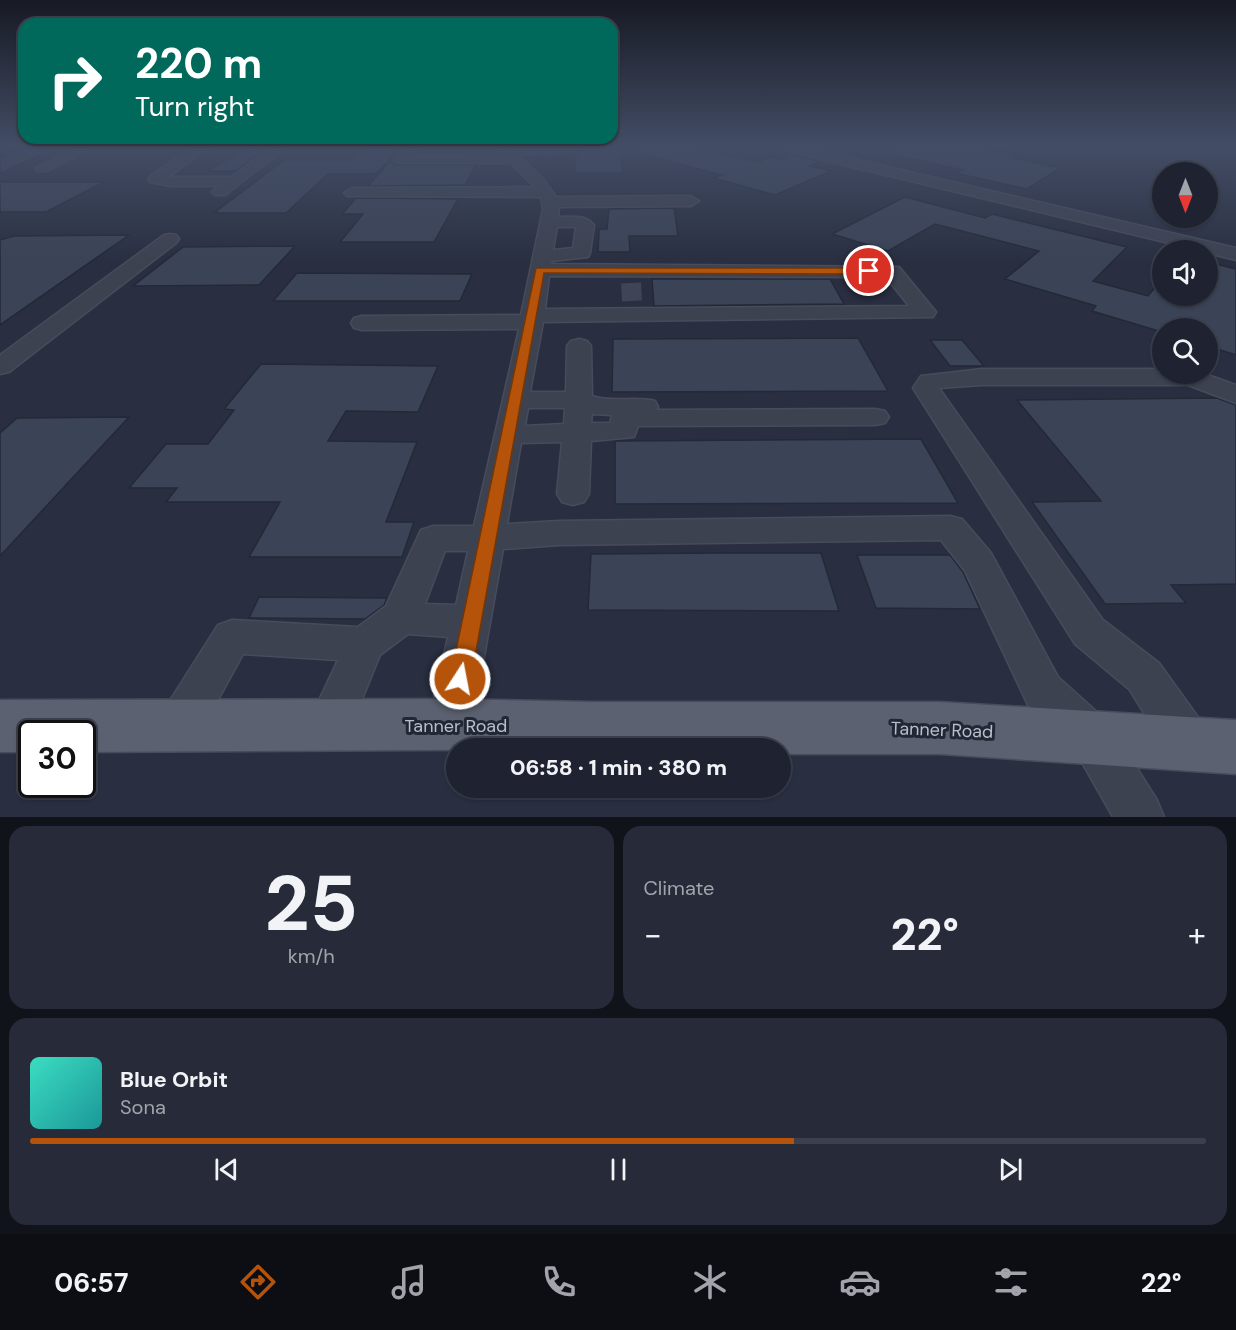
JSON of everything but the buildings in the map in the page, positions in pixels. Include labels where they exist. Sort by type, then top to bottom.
[{"type":"main road","name":"Tanner Road","points":[[0,726],[450,725],[593,728],[940,728],[1212,745]]},
{"type":"street","points":[[212,198],[228,186]]},
{"type":"street","points":[[450,725],[532,319],[541,263],[548,205],[533,186]]},
{"type":"street","points":[[950,186],[1236,254]]},
{"type":"street","points":[[486,211],[494,192]]},
{"type":"street","points":[[352,193],[494,192],[548,205],[585,225],[582,251],[574,256],[541,263]]},
{"type":"street","points":[[548,205],[691,201]]},
{"type":"street","points":[[0,367],[170,239]]},
{"type":"street","points":[[362,323],[532,319],[631,292],[892,271],[925,312],[631,292],[541,263]]},
{"type":"street","points":[[573,494],[579,400],[579,346]]},
{"type":"street","points":[[1212,745],[1144,676],[1089,632],[926,388],[930,381],[982,377],[1188,377],[1209,382],[1236,395]]},
{"type":"street","points":[[508,435],[624,431],[624,418],[694,413],[869,408],[875,417],[694,413],[598,407],[579,400],[515,400]]},
{"type":"street","points":[[328,726],[365,644],[401,617],[433,539],[559,533],[950,528],[979,563],[1043,691],[1092,737],[1140,817]]},
{"type":"street","points":[[401,617],[435,621],[471,621]]},
{"type":"street","points":[[180,725],[232,637],[365,644]]},
{"type":"tunnel","points":[[631,283],[632,301]]},
{"type":"route","points":[[460,679],[540,270],[869,271]]}]
